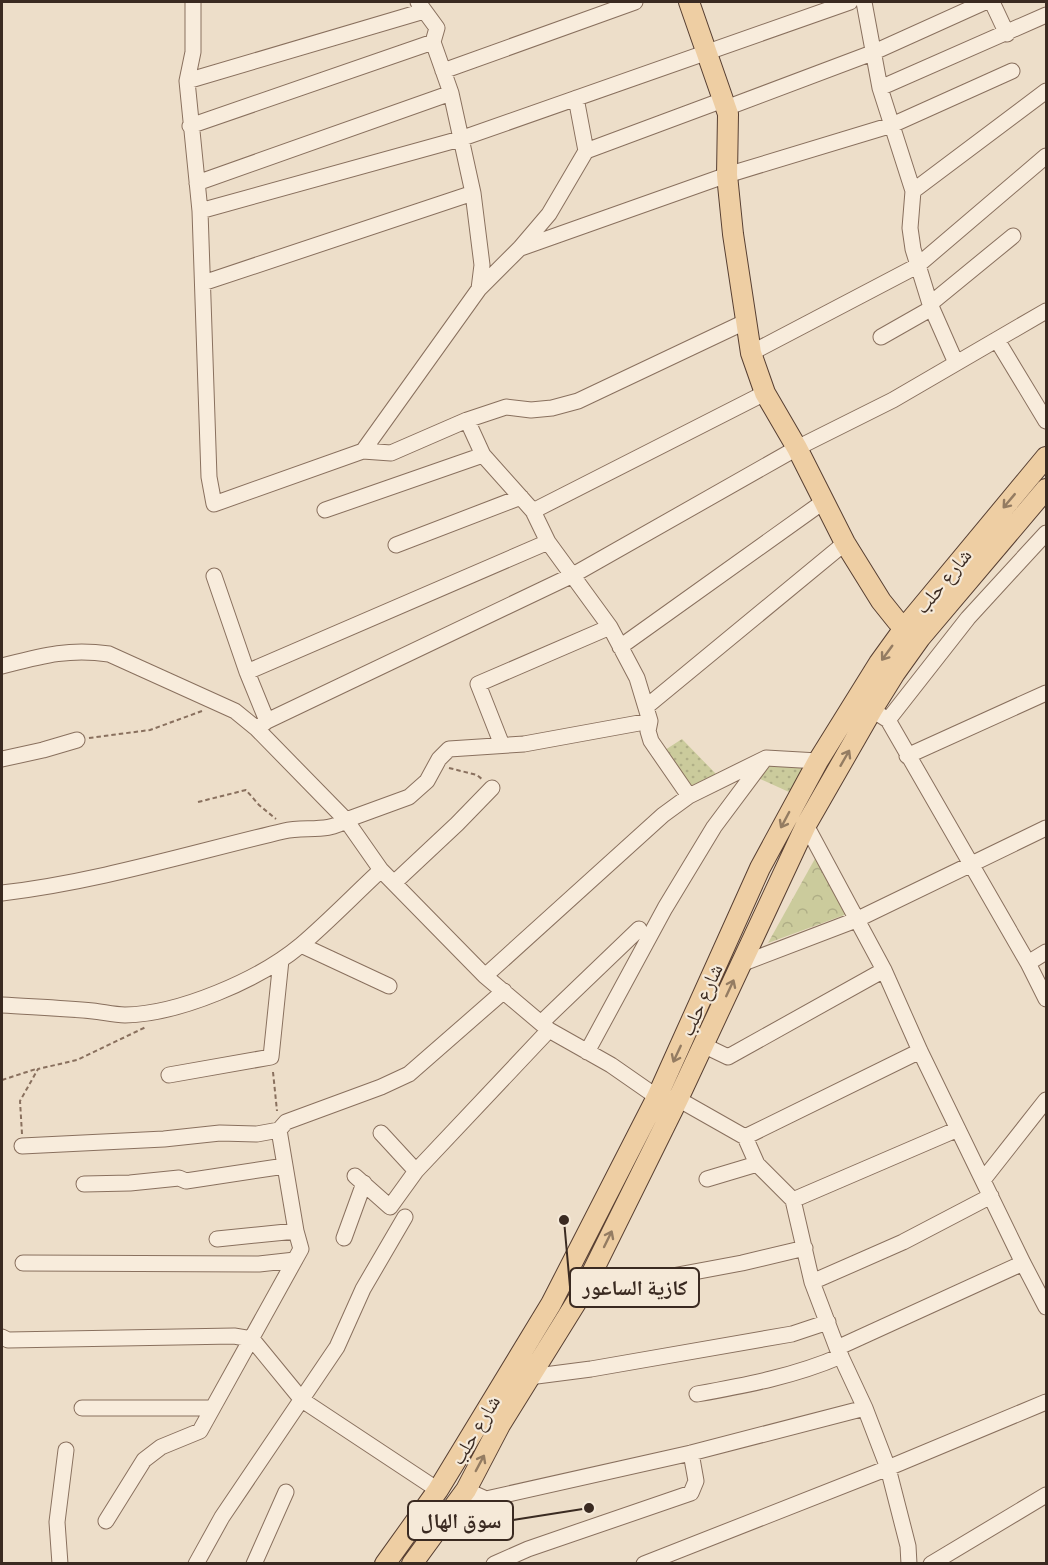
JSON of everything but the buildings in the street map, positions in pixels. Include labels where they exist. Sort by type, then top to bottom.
[{"type":"main road","points":[[690,2],[728,114],[727,176],[734,234],[751,353],[765,393],[797,448],[845,543],[881,601],[897,621],[913,633]]},
{"type":"main road","name":"شارع حلب","points":[[412,1563],[466,1490],[500,1425],[582,1293],[678,1099],[806,825],[872,710],[913,633],[930,595],[1047,457]]},
{"type":"main road","name":"شارع حلب","points":[[913,633],[1047,489]]},
{"type":"main road","name":"شارع حلب","points":[[385,1563],[438,1490],[551,1304],[657,1097],[760,868],[818,762],[872,710]]},
{"type":"street","points":[[194,2],[193,52],[187,81],[200,211],[209,477],[214,504],[363,451],[391,453],[467,420],[506,407],[531,410],[552,408],[578,401],[747,321]]},
{"type":"street","points":[[443,71],[635,2]]},
{"type":"street","points":[[200,211],[460,139],[850,2]]},
{"type":"street","points":[[864,2],[879,88],[913,191],[910,228],[917,266],[931,306],[956,363]]},
{"type":"street","points":[[363,451],[479,289],[520,248],[549,214],[586,151],[872,53],[985,2]]},
{"type":"street","points":[[992,2],[1007,34]]},
{"type":"street","points":[[187,81],[421,6],[437,28],[433,42],[451,93],[473,192],[482,265],[479,289]]},
{"type":"street","points":[[879,88],[1047,15]]},
{"type":"street","points":[[190,126],[433,42]]},
{"type":"street","points":[[520,248],[727,176],[892,125],[1012,71]]},
{"type":"street","points":[[913,191],[1047,91]]},
{"type":"street","points":[[197,183],[451,93]]},
{"type":"street","points":[[576,98],[586,151]]},
{"type":"street","points":[[751,353],[917,266],[1047,156]]},
{"type":"street","points":[[203,283],[473,192]]},
{"type":"street","points":[[881,337],[931,306],[1013,236]]},
{"type":"street","points":[[262,725],[573,575],[797,448],[893,400],[1046,311]]},
{"type":"street","points":[[997,340],[1047,421]]},
{"type":"street","points":[[532,511],[765,393]]},
{"type":"street","points":[[467,420],[483,455],[532,511],[548,542],[610,627],[637,678],[648,714],[648,731],[651,741],[689,796]]},
{"type":"street","points":[[325,510],[483,455]]},
{"type":"street","points":[[396,545],[521,497]]},
{"type":"street","points":[[620,647],[823,502]]},
{"type":"street","points":[[1047,533],[968,618],[872,710],[907,756],[1047,999]]},
{"type":"street","points":[[248,672],[548,542]]},
{"type":"street","points":[[2,893],[125,870],[295,828],[338,827],[346,820],[409,797],[427,781],[439,759],[449,749],[524,744],[648,714],[845,543]]},
{"type":"street","points":[[214,576],[248,672],[262,725]]},
{"type":"street","points":[[502,745],[478,684],[610,627]]},
{"type":"street","points":[[2,666],[68,651],[109,654],[262,725],[346,820],[381,870],[485,976],[545,1026],[611,1065],[657,1097],[678,1099],[745,1137],[758,1164],[793,1200],[813,1282],[839,1352],[865,1408],[888,1468],[908,1546],[909,1563]]},
{"type":"street","points":[[907,756],[1047,693]]},
{"type":"street","points":[[2,759],[77,740]]},
{"type":"street","points":[[587,1052],[660,917],[714,827],[766,758]]},
{"type":"street","points":[[485,976],[663,815],[689,796],[766,758],[818,762]]},
{"type":"street","points":[[394,883],[492,788]]},
{"type":"street","points":[[806,825],[884,970],[920,1051],[1023,1263],[1047,1307]]},
{"type":"street","points":[[741,964],[856,920],[1047,828]]},
{"type":"street","points":[[2,1005],[96,1011],[122,1015],[148,1014],[211,996],[281,960],[301,945],[381,870]]},
{"type":"street","points":[[344,1238],[359,1179],[390,1206],[416,1171],[545,1026],[639,929]]},
{"type":"street","points":[[301,945],[389,986]]},
{"type":"street","points":[[1028,963],[1047,952]]},
{"type":"street","points":[[169,1076],[271,1057],[281,960]]},
{"type":"street","points":[[703,1045],[728,1057],[884,970]]},
{"type":"street","points":[[22,1146],[164,1139],[220,1133],[257,1134],[279,1130],[286,1122],[381,1087],[409,1074],[504,991]]},
{"type":"street","points":[[745,1137],[920,1051]]},
{"type":"street","points":[[983,1180],[1047,1100]]},
{"type":"street","points":[[793,1200],[958,1129]]},
{"type":"street","points":[[106,1521],[144,1460],[161,1447],[200,1431],[302,1249],[296,1231],[279,1130]]},
{"type":"street","points":[[381,1133],[416,1171]]},
{"type":"street","points":[[707,1179],[758,1164]]},
{"type":"street","points":[[84,1184],[130,1183],[179,1178],[186,1181],[285,1166]]},
{"type":"street","points":[[813,1282],[903,1242],[991,1196]]},
{"type":"street","points":[[196,1563],[222,1517],[337,1347],[363,1289],[405,1217]]},
{"type":"street","points":[[217,1239],[296,1231]]},
{"type":"street","points":[[582,1293],[742,1263],[805,1248]]},
{"type":"street","points":[[23,1263],[259,1264],[295,1260]]},
{"type":"street","points":[[697,1394],[785,1376],[815,1367],[839,1352],[1023,1263]]},
{"type":"street","points":[[529,1377],[591,1369],[792,1334],[828,1322]]},
{"type":"street","points":[[2,1337],[8,1341],[234,1336],[252,1339],[302,1400],[438,1490]]},
{"type":"street","points":[[644,1563],[677,1557],[1047,1402]]},
{"type":"street","points":[[82,1408],[212,1408]]},
{"type":"street","points":[[466,1490],[486,1499],[692,1453],[865,1408]]},
{"type":"street","points":[[60,1563],[57,1522],[66,1450]]},
{"type":"street","points":[[494,1563],[528,1548],[691,1493],[696,1481],[692,1453]]},
{"type":"street","points":[[254,1563],[286,1492]]},
{"type":"street","points":[[931,1563],[1047,1495]]},
{"type":"path","points":[[77,740],[150,730],[221,704]]},
{"type":"path","points":[[439,759],[449,768],[477,775],[492,788]]},
{"type":"path","points":[[198,802],[246,790],[259,805],[280,822],[295,828]]},
{"type":"path","points":[[2,1080],[77,1060],[146,1027],[148,1014]]},
{"type":"path","points":[[271,1057],[279,1130]]},
{"type":"path","points":[[22,1146],[20,1101],[38,1069]]},
{"type":"green space","points":[[682,739],[716,774],[689,787],[665,750]]},
{"type":"green space","points":[[770,762],[806,769],[789,792],[758,778]]},
{"type":"green space","points":[[817,855],[847,914],[768,943]]},
{"type":"place","name":"كازية الساعور","points":[[564,1220]]},
{"type":"place","name":"سوق الهال","points":[[589,1508]]}]
